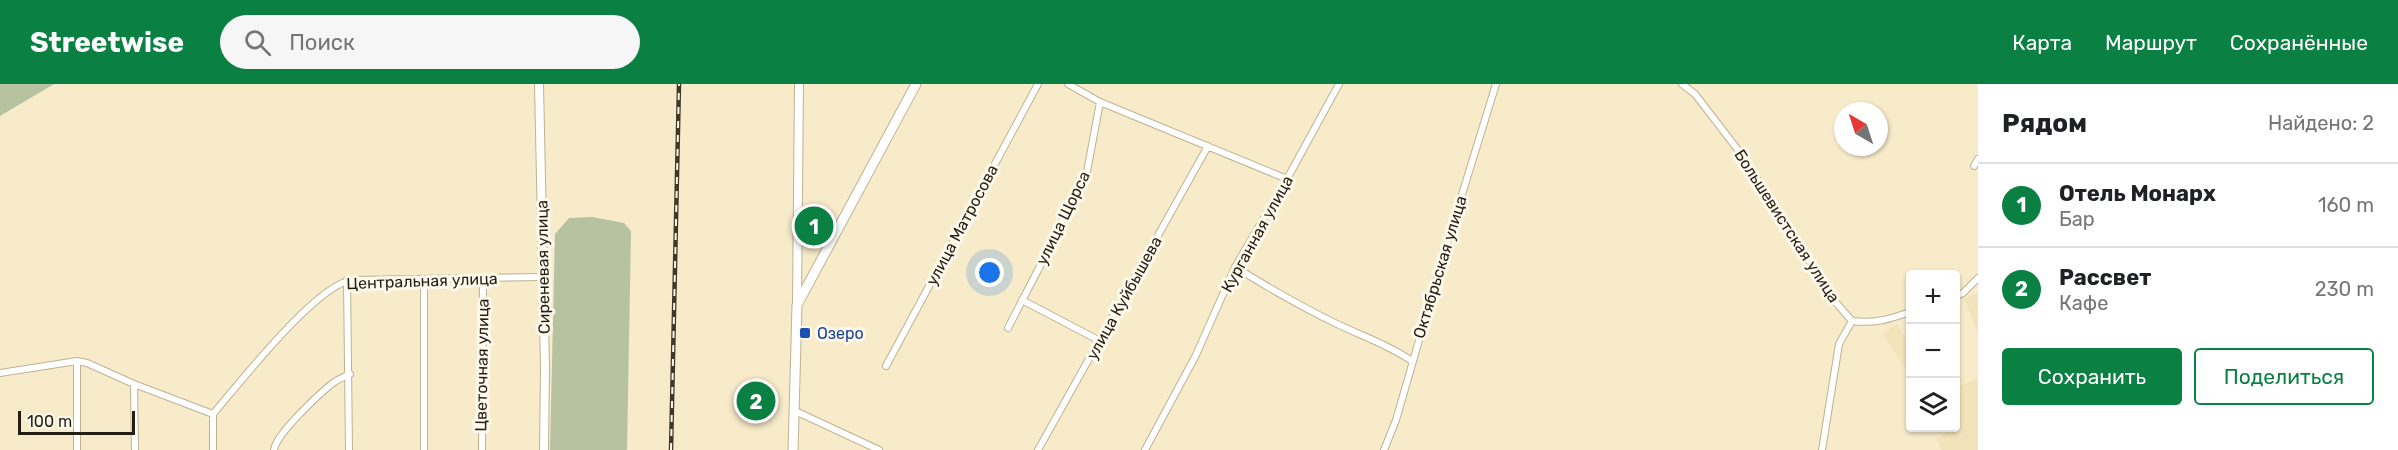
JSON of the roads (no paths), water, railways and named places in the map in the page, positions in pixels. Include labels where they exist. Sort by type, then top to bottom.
[{"type":"main road","points":[[793,450],[797,305],[916,84]]},
{"type":"street","name":"Сиреневая улица","points":[[539,84],[545,368],[544,450]]},
{"type":"street","points":[[797,305],[799,84]]},
{"type":"street","name":"улица Матросова","points":[[886,366],[1038,84]]},
{"type":"street","points":[[1068,84],[1100,102],[1287,179]]},
{"type":"street","name":"Курганная улица","points":[[1145,450],[1196,355],[1235,267],[1339,84]]},
{"type":"street","name":"Октябрьская улица","points":[[1384,450],[1396,420],[1496,84]]},
{"type":"street","name":"Большевистская улица","points":[[1682,84],[1695,94],[1738,150],[1831,297],[1852,321]]},
{"type":"street","name":"улица Щорса","points":[[1008,328],[1086,177],[1100,102]]},
{"type":"street","name":"улица Куйбышева","points":[[1038,450],[1208,146]]},
{"type":"street","points":[[1974,166],[1978,159]]},
{"type":"street","points":[[1235,267],[1291,302],[1396,350],[1412,361]]},
{"type":"street","name":"Центральная улица","points":[[213,414],[279,338],[317,299],[347,280],[543,277]]},
{"type":"street","points":[[1960,294],[1978,278]]},
{"type":"street","points":[[424,279],[424,450]]},
{"type":"street","name":"Цветочная улица","points":[[482,450],[483,279]]},
{"type":"street","points":[[347,280],[350,374],[349,450]]},
{"type":"street","points":[[1022,300],[1100,341]]},
{"type":"street","points":[[1822,450],[1839,344],[1852,321],[1877,322],[1906,313]]},
{"type":"street","points":[[0,373],[78,361],[87,363],[134,384],[213,414],[213,450]]},
{"type":"street","points":[[77,450],[78,361]]},
{"type":"street","points":[[274,450],[281,435],[334,382],[350,374]]},
{"type":"street","points":[[134,384],[135,450]]},
{"type":"street","points":[[793,410],[879,450]]},
{"type":"railway","points":[[671,450],[679,84]]},
{"type":"place","name":"Отель Монарх","points":[[814,226]]},
{"type":"place","name":"Озеро","points":[[805,333]]},
{"type":"place","name":"Рассвет","points":[[756,401]]}]
